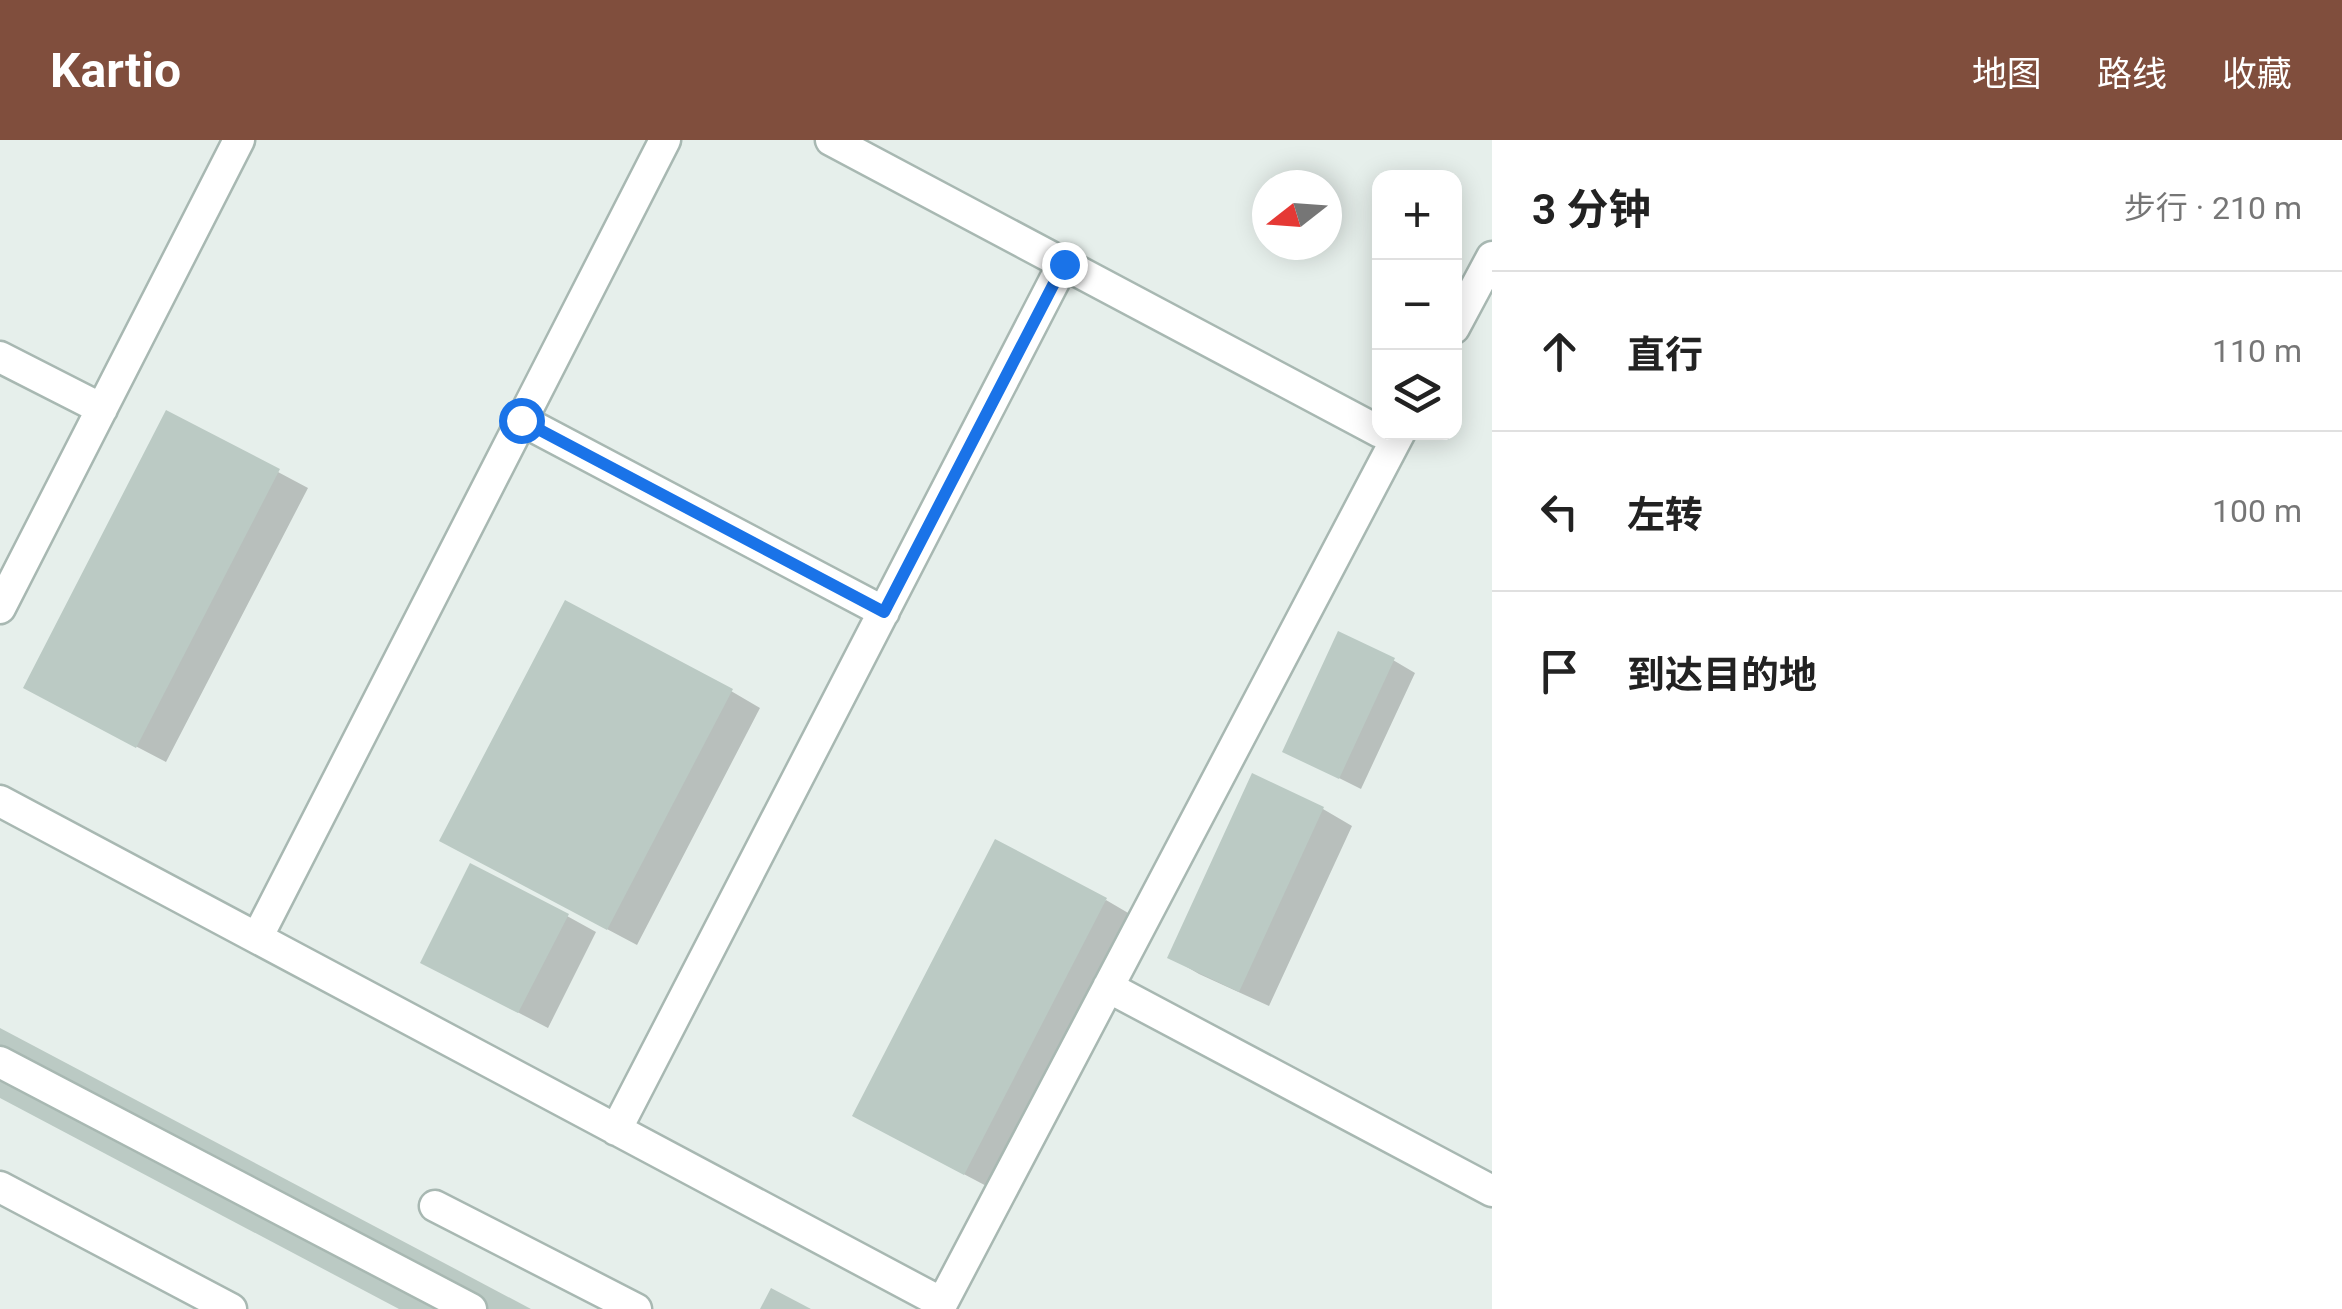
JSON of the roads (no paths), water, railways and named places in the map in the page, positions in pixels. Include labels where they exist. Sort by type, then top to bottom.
[{"type":"street","points":[[0,608],[240,140]]},
{"type":"street","points":[[257,938],[665,140]]},
{"type":"street","points":[[831,140],[1372,425]]},
{"type":"street","points":[[1462,313],[1492,256]]},
{"type":"street","points":[[616,1130],[1064,264]]},
{"type":"street","points":[[0,356],[102,410]]},
{"type":"street","points":[[521,420],[884,612]]},
{"type":"street","points":[[0,800],[940,1306],[1108,987],[1386,440]]},
{"type":"street","points":[[1108,987],[1492,1191]]},
{"type":"street","points":[[0,1062],[471,1309]]},
{"type":"street","points":[[0,1187],[231,1309]]},
{"type":"street","points":[[435,1206],[636,1309]]}]
